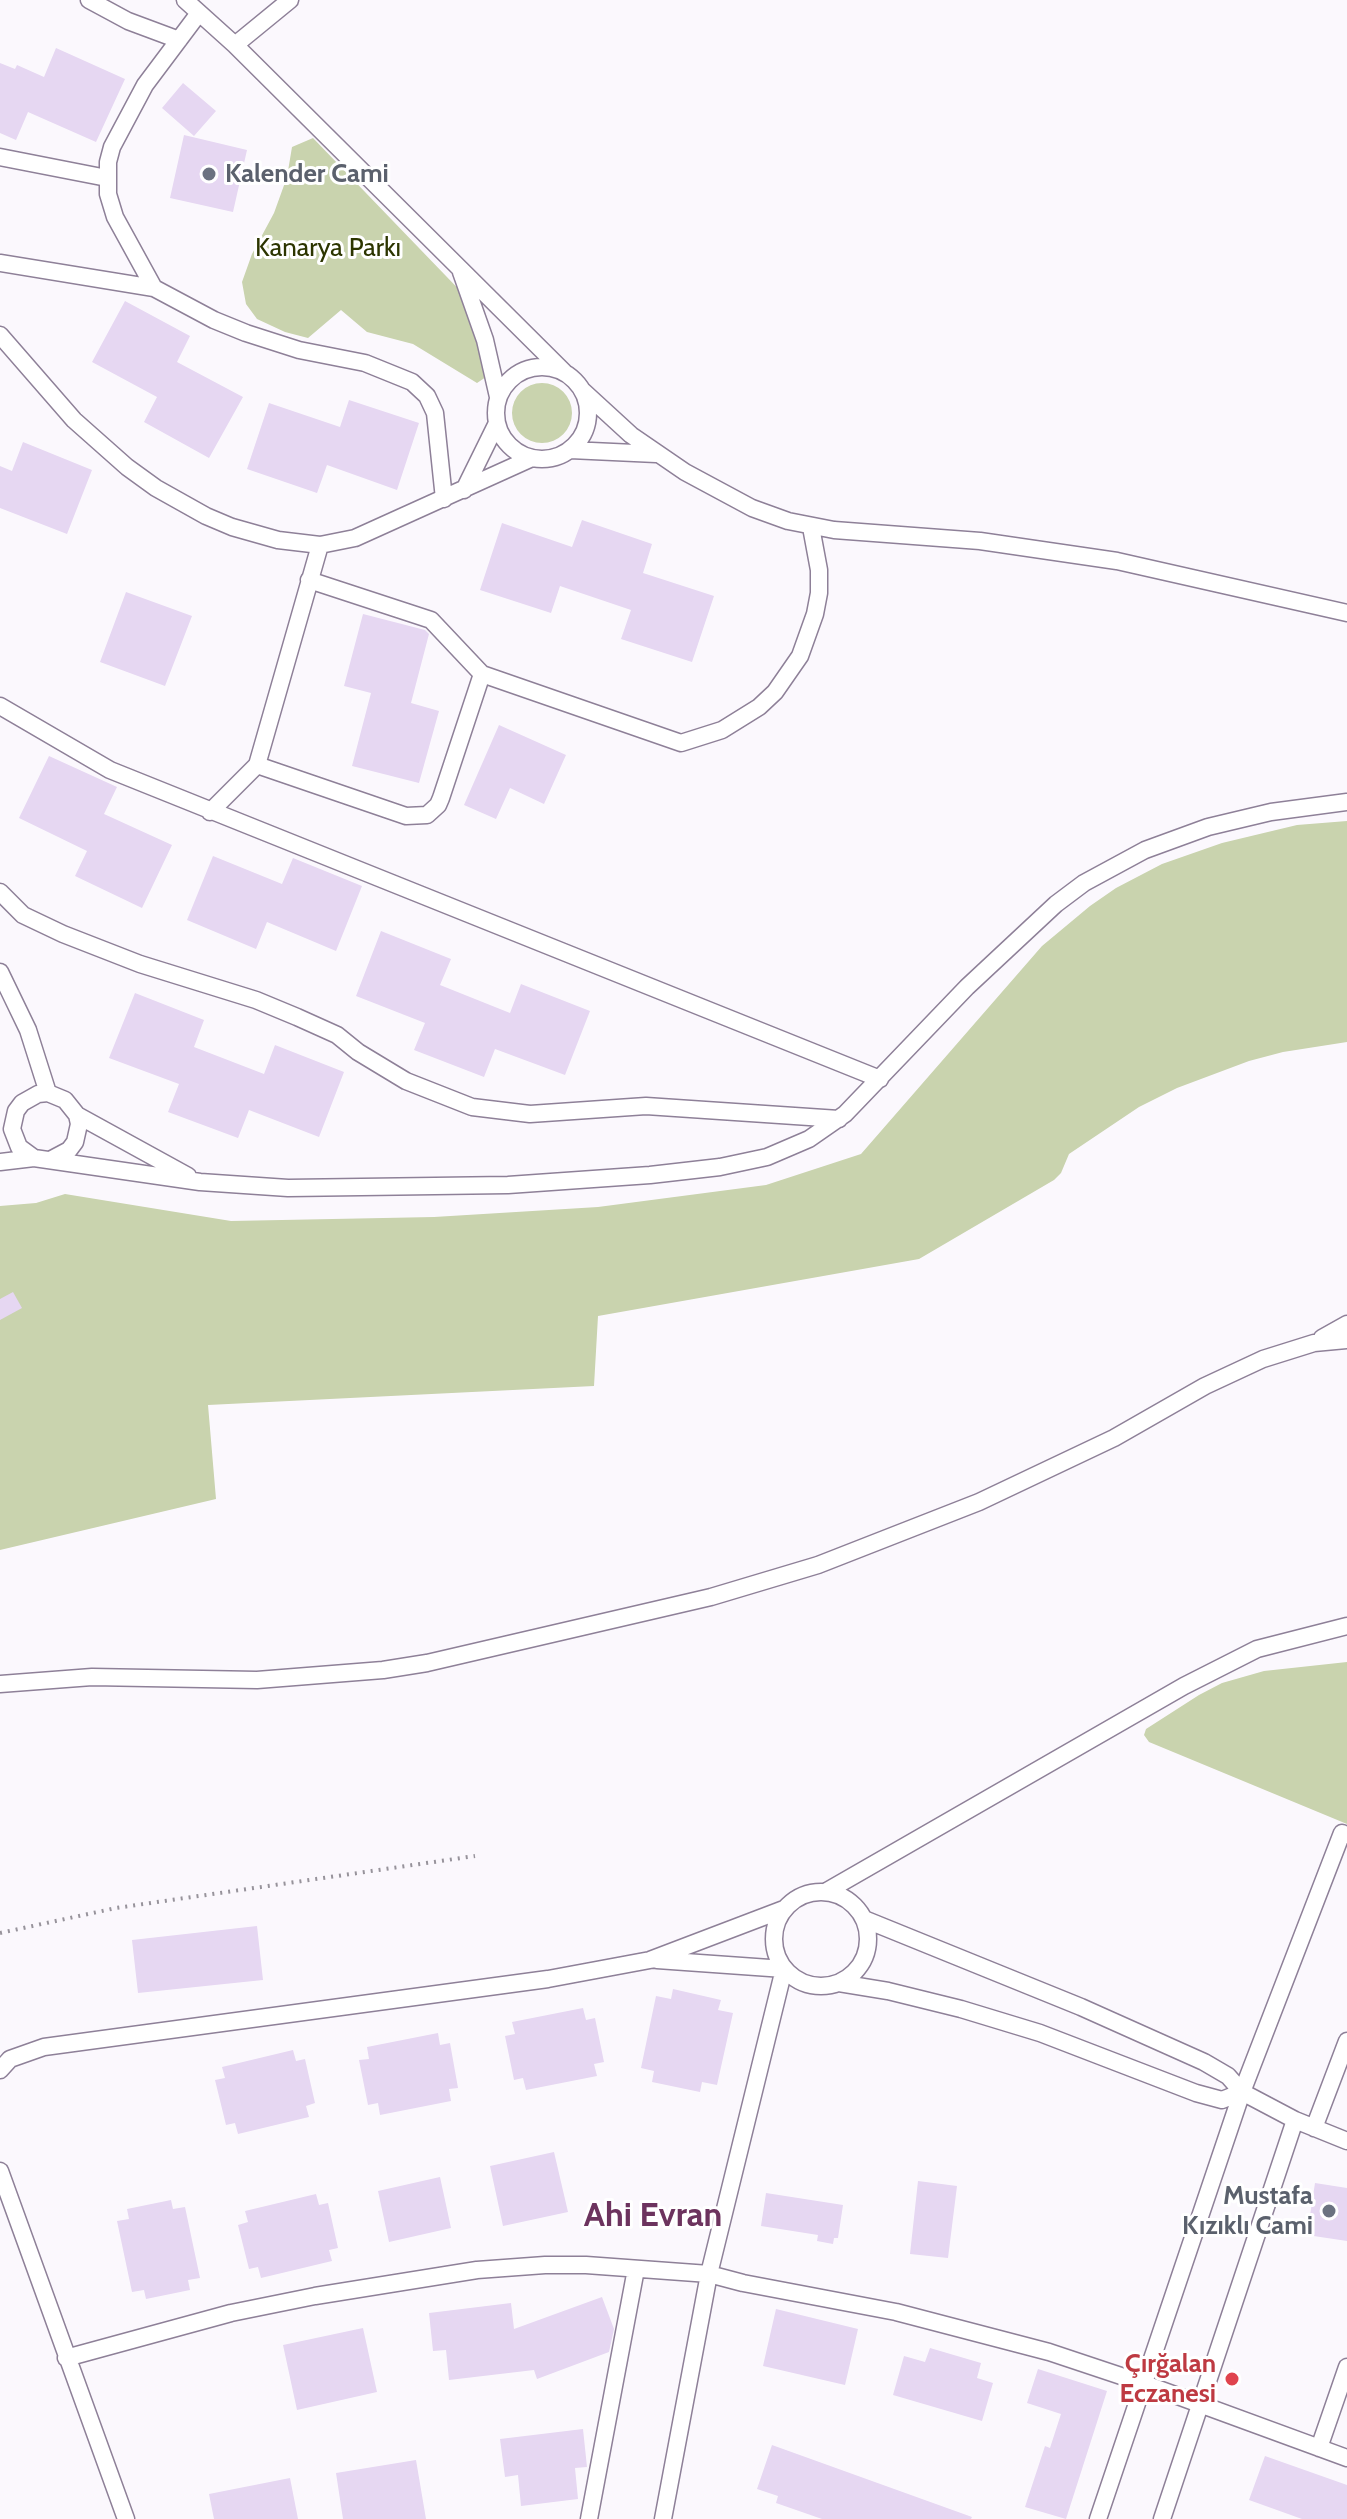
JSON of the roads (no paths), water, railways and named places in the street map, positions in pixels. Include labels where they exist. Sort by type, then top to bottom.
[{"type":"street","points":[[89,0],[128,21],[179,40]]},
{"type":"street","points":[[185,0],[235,45],[583,391],[631,435],[711,488],[752,508],[811,527],[980,541],[1063,552],[1198,578],[1347,613]]},
{"type":"street","points":[[235,45],[290,0]]},
{"type":"street","points":[[154,288],[115,217],[108,194],[112,147],[145,85],[199,13]]},
{"type":"street","points":[[0,157],[107,178]]},
{"type":"street","points":[[0,263],[154,288],[246,333],[299,350],[365,363],[412,382],[427,396],[435,413],[444,499]]},
{"type":"street","points":[[459,267],[485,340],[498,397],[497,423],[509,446],[532,458],[558,457],[570,450],[586,429],[587,403],[583,391]]},
{"type":"street","points":[[0,335],[74,420],[156,488],[232,527],[290,543],[320,545],[364,535],[532,458]]},
{"type":"street","points":[[498,397],[514,376],[526,369],[552,367],[564,372]]},
{"type":"street","points":[[464,490],[497,423]]},
{"type":"street","points":[[570,450],[657,454]]},
{"type":"street","points":[[309,580],[431,620],[482,674],[681,743],[722,730],[759,707],[775,692],[794,666],[809,636],[815,614],[819,570],[811,527]]},
{"type":"street","points":[[210,812],[257,765],[320,545]]},
{"type":"street","points":[[257,765],[406,816],[427,815],[441,798],[482,674]]},
{"type":"street","points":[[0,706],[110,770],[880,1079]]},
{"type":"street","points":[[0,1162],[52,1159],[200,1182],[288,1188],[537,1183],[650,1175],[720,1167],[767,1157],[809,1139],[839,1119],[967,987],[1056,904],[1104,871],[1145,850],[1208,827],[1286,809],[1347,802]]},
{"type":"street","points":[[0,892],[23,915],[63,934],[140,964],[256,1000],[297,1017],[337,1035],[358,1052],[406,1081],[472,1107],[530,1114],[646,1106],[839,1119]]},
{"type":"street","points":[[0,972],[28,1030],[48,1093]]},
{"type":"street","points":[[0,1121],[22,1103],[38,1094],[48,1093],[65,1100],[77,1115],[200,1182]]},
{"type":"street","points":[[22,1103],[13,1120],[14,1139],[25,1154],[34,1158]]},
{"type":"street","points":[[52,1159],[69,1150],[75,1142],[79,1124],[77,1115]]},
{"type":"street","points":[[1314,1343],[1347,1324]]},
{"type":"street","points":[[0,1684],[92,1677],[257,1680],[383,1670],[427,1663],[711,1597],[818,1565],[979,1502],[1114,1438],[1233,1371],[1288,1350],[1314,1343],[1347,1340]]},
{"type":"street","points":[[827,1891],[1184,1686],[1257,1649],[1347,1626]]},
{"type":"street","points":[[1098,2519],[1242,2092],[1342,1833],[1347,1835]]},
{"type":"street","points":[[827,1891],[842,1896],[855,1906],[864,1919],[868,1934],[862,1963],[852,1975],[824,1987],[795,1979],[784,1969],[776,1956],[773,1940],[776,1924],[784,1909],[796,1898],[811,1892],[827,1891]]},
{"type":"street","points":[[0,2070],[10,2059],[44,2047],[548,1979],[650,1960],[784,1909]]},
{"type":"street","points":[[864,1919],[1081,2007],[1204,2062],[1228,2076],[1242,2092],[1295,2120],[1347,2141]]},
{"type":"street","points":[[650,1960],[784,1969]]},
{"type":"street","points":[[663,2519],[709,2274],[784,1969]]},
{"type":"street","points":[[839,1983],[961,2009],[1040,2033],[1196,2093],[1222,2100],[1242,2092]]},
{"type":"street","points":[[1314,2128],[1347,2041]]},
{"type":"street","points":[[1162,2519],[1295,2120]]},
{"type":"street","points":[[0,2171],[126,2519]]},
{"type":"street","points":[[66,2358],[231,2313],[399,2281],[517,2266],[586,2265],[709,2274],[973,2330],[1145,2384],[1347,2458]]},
{"type":"street","points":[[589,2519],[636,2269]]},
{"type":"street","points":[[1319,2448],[1347,2367]]},
{"type":"place","name":"Kalender Cami","points":[[209,174]]},
{"type":"place","name":"Mustafa Kızıklı Cami","points":[[1329,2211]]},
{"type":"place","name":"Çırğalan Eczanesi","points":[[1232,2379]]},
{"type":"district","name":"Ahi Evran","points":[[653,2216]]},
{"type":"park label","name":"Kanarya Parkı","points":[[328,248]]}]
